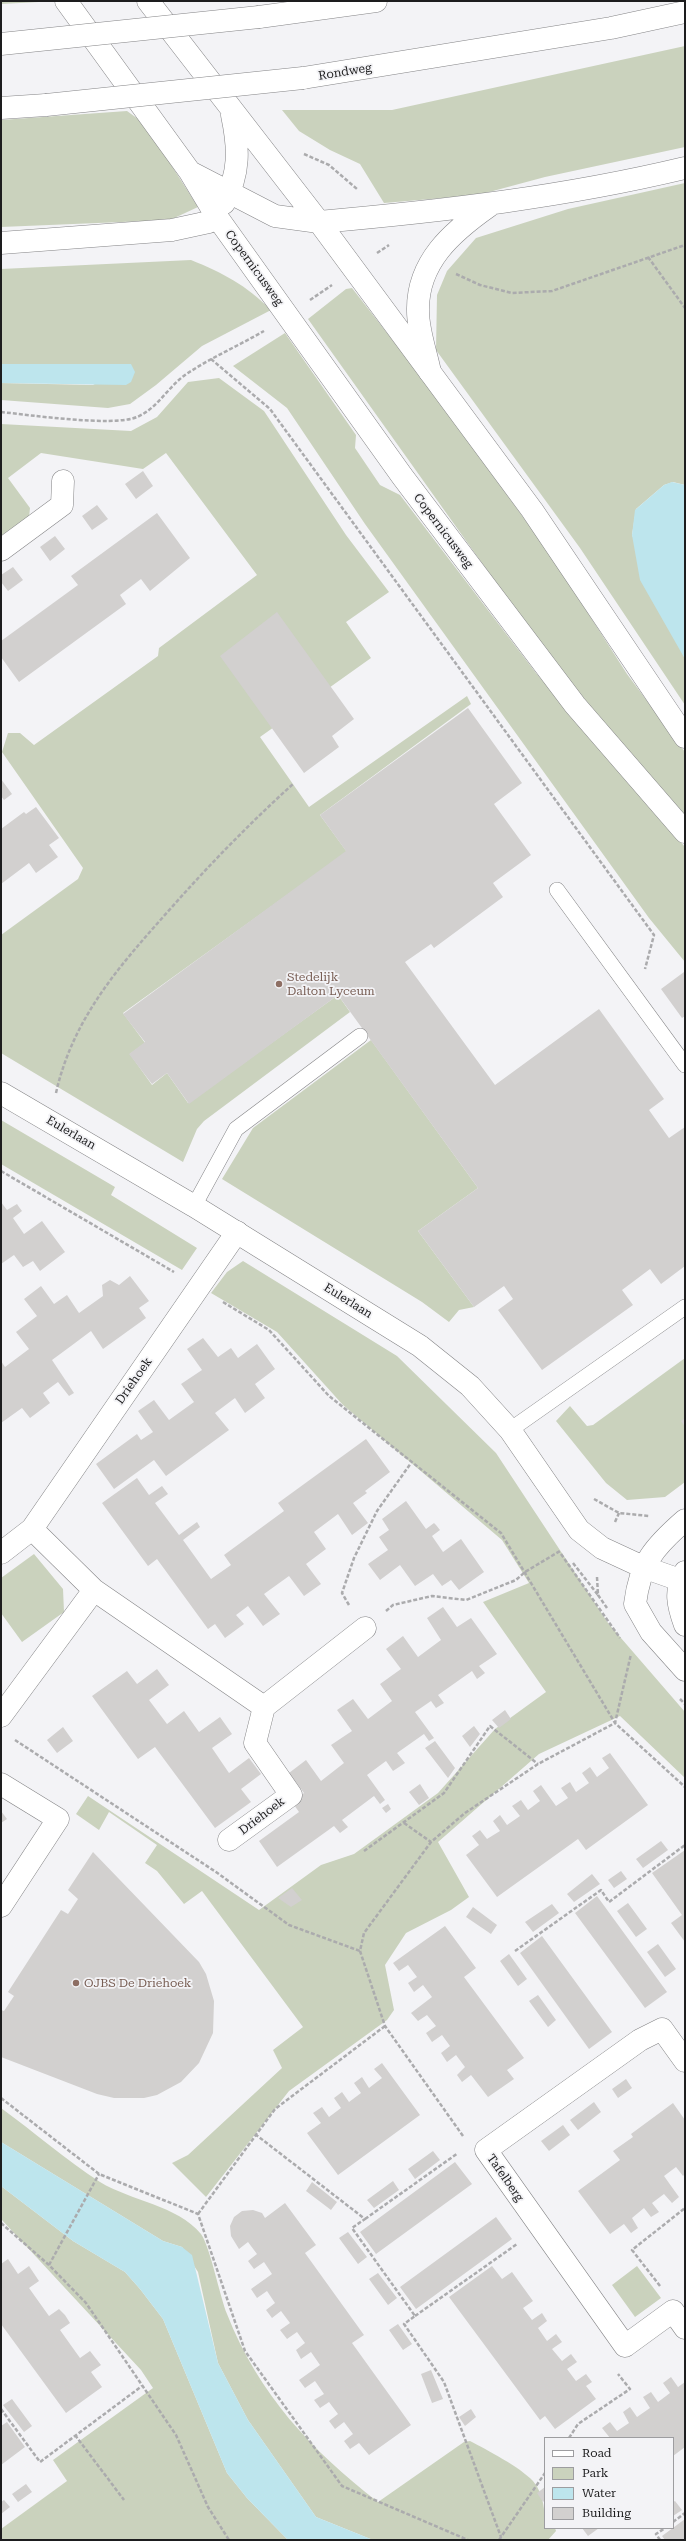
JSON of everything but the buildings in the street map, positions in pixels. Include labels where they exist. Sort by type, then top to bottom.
[{"type":"main road","name":"Copernicusweg","points":[[66,1],[190,172],[217,217],[402,476],[575,705],[685,832]]},
{"type":"main road","points":[[148,1],[319,222],[352,270],[532,510],[685,737]]},
{"type":"main road","points":[[1,44],[259,16],[376,1]]},
{"type":"main road","name":"Rondweg","points":[[1,108],[46,105],[303,78],[611,28],[685,12]]},
{"type":"main road","points":[[1,243],[172,230],[209,222],[217,217],[230,192],[237,169],[238,156],[231,110]]},
{"type":"main road","name":"Copernicusweg","points":[[190,172],[275,216],[319,222],[489,205],[632,181],[685,168]]},
{"type":"main road","points":[[430,372],[418,311],[420,293],[437,250],[458,227],[489,205]]},
{"type":"main road","points":[[1,550],[62,504],[63,481]]},
{"type":"main road","name":"Eulerlaan","points":[[1,1092],[237,1232],[420,1346],[470,1386],[510,1430],[579,1530],[602,1548],[643,1567],[682,1576],[678,1606],[685,1625]]},
{"type":"main road","name":"Driehoek","points":[[1,1553],[32,1529],[237,1232]]},
{"type":"main road","points":[[685,1520],[653,1551],[643,1567],[635,1604],[651,1632],[685,1670]]},
{"type":"main road","points":[[32,1529],[94,1590],[264,1706],[365,1628]]},
{"type":"main road","points":[[1,1716],[94,1590]]},
{"type":"main road","name":"Driehoek","points":[[229,1840],[291,1795],[255,1743],[264,1706]]},
{"type":"main road","points":[[1,1784],[58,1819],[3,1897]]},
{"type":"main road","name":"Tafelberg","points":[[625,2346],[540,2228],[478,2148],[640,2040],[662,2029],[685,2061]]},
{"type":"main road","points":[[625,2346],[679,2319]]},
{"type":"lane","points":[[557,890],[685,1065]]},
{"type":"lane","points":[[194,1206],[236,1129],[360,1036]]},
{"type":"lane","points":[[510,1430],[685,1307]]},
{"type":"path","points":[[1,412],[105,420],[137,417],[157,404],[170,386],[211,359],[239,346],[289,316],[352,270],[398,239],[348,180],[330,165],[298,149]]},
{"type":"path","points":[[431,263],[480,285],[512,293],[552,291],[648,256],[685,245]]},
{"type":"path","points":[[648,256],[685,308]]},
{"type":"path","points":[[211,359],[270,408],[654,935],[636,998]]},
{"type":"path","points":[[50,1121],[61,1073],[93,1003],[145,937],[225,848],[293,784]]},
{"type":"path","points":[[1,1171],[199,1287],[269,1330],[329,1396],[411,1463],[501,1533],[615,1723],[685,1787]]},
{"type":"path","points":[[411,1463],[377,1511],[354,1558],[342,1594],[365,1628],[392,1605],[432,1596],[466,1600],[516,1580],[525,1572],[571,1543],[594,1499]]},
{"type":"path","points":[[559,1551],[623,1643]]},
{"type":"path","points":[[415,2316],[352,2228],[478,2148],[385,2026],[360,1951],[364,1933],[431,1842],[465,1813],[538,1764],[615,1723],[631,1655],[628,1649]]},
{"type":"path","points":[[364,1851],[444,1793],[490,1726],[538,1764]]},
{"type":"path","points":[[12,1738],[216,1872],[289,1925],[360,1951]]},
{"type":"path","points":[[404,1822],[431,1842]]},
{"type":"path","points":[[515,1951],[601,1890],[608,1902],[685,1845]]},
{"type":"path","points":[[198,2214],[255,2134],[275,2109],[385,2026]]},
{"type":"path","points":[[1,2098],[99,2174],[198,2214],[246,2351],[342,2486],[468,2540]]},
{"type":"path","points":[[255,2134],[365,2219]]},
{"type":"path","points":[[49,2265],[99,2174]]},
{"type":"path","points":[[679,2319],[668,2296],[632,2250],[685,2208]]},
{"type":"path","points":[[1,2223],[49,2265],[86,2303],[176,2434],[208,2507],[229,2540]]},
{"type":"path","points":[[501,2537],[444,2382],[404,2324],[540,2228]]},
{"type":"path","points":[[570,2437],[578,2424],[630,2389],[607,2360],[625,2346]]},
{"type":"path","points":[[1,2409],[40,2462],[142,2386]]},
{"type":"path","points":[[75,2435],[124,2500]]},
{"type":"path","points":[[499,2540],[544,2474]]},
{"type":"path","points":[[674,2521],[685,2513]]},
{"type":"path","points":[[660,2540],[656,2534],[664,2529]]},
{"type":"green space","points":[[1,1],[39,1],[39,2],[1,4]]},
{"type":"green space","points":[[685,46],[685,147],[545,177],[478,195],[384,203],[360,164],[330,150],[299,131],[282,110],[392,110]]},
{"type":"green space","points":[[127,111],[145,124],[198,207],[170,220],[1,227],[1,120]]},
{"type":"green space","points":[[685,183],[685,485],[673,482],[664,485],[636,509],[632,535],[685,659],[685,705],[580,548],[436,350],[437,295],[447,271],[476,238],[568,209]]},
{"type":"green space","points":[[191,260],[234,280],[262,301],[271,310],[202,346],[156,385],[130,404],[108,408],[1,400],[1,383],[93,385],[131,364],[1,364],[1,269]]},
{"type":"green space","points":[[352,288],[433,392],[554,560],[627,674],[685,752],[685,815],[584,701],[494,580],[308,319],[346,289]]},
{"type":"green space","points":[[285,333],[356,435],[355,448],[380,485],[400,495],[536,673],[685,847],[685,962],[649,918],[365,524],[287,408],[233,366]]},
{"type":"green space","points":[[219,378],[264,411],[346,535],[389,592],[346,622],[371,658],[260,737],[309,807],[467,696],[471,704],[320,815],[347,852],[123,1013],[145,1043],[130,1054],[152,1085],[167,1073],[188,1103],[338,995],[350,1012],[204,1121],[197,1129],[183,1162],[1,1053],[1,935],[78,879],[83,868],[2,752],[8,733],[20,733],[34,745],[158,656],[159,648],[257,575],[166,453],[143,469],[41,453],[8,478],[30,508],[29,517],[1,536],[1,424],[131,431],[157,417],[188,382]]},
{"type":"green space","points":[[371,1040],[478,1188],[418,1231],[474,1307],[459,1310],[449,1322],[422,1302],[222,1179],[253,1128]]},
{"type":"green space","points":[[1,1120],[115,1187],[111,1195],[197,1248],[182,1270],[1,1164]]},
{"type":"green space","points":[[243,1261],[397,1356],[496,1453],[608,1623],[685,1712],[685,1778],[620,1716],[539,1754],[438,1842],[469,1897],[451,1910],[406,1933],[385,1965],[394,2010],[387,2020],[289,2091],[206,2197],[172,2163],[188,2155],[282,2068],[273,2050],[303,2027],[202,1891],[184,1904],[157,1871],[145,1863],[157,1845],[109,1812],[99,1830],[76,1814],[88,1796],[259,1910],[321,1865],[354,1854],[438,1793],[495,1729],[546,1692],[483,1602],[529,1583],[502,1540],[343,1405],[277,1332],[211,1293],[227,1272]]},
{"type":"green space","points":[[685,1358],[685,1482],[665,1497],[627,1500],[606,1483],[556,1421],[570,1406],[587,1426],[593,1425]]},
{"type":"green space","points":[[34,1554],[63,1589],[64,1612],[22,1642],[1,1613],[1,1578]]},
{"type":"green space","points":[[1,2108],[75,2165],[100,2182],[125,2194],[167,2210],[191,2224],[201,2234],[208,2249],[224,2306],[240,2343],[271,2395],[289,2419],[309,2441],[378,2502],[464,2442],[470,2441],[512,2465],[533,2481],[542,2497],[544,2529],[555,2529],[556,2531],[548,2540],[373,2540],[316,2517],[248,2420],[218,2363],[198,2272],[182,2247],[163,2241],[1,2142]]},
{"type":"green space","points":[[1,2186],[73,2241],[125,2272],[140,2289],[163,2319],[227,2473],[247,2498],[288,2540],[1,2540],[1,2529],[67,2481],[53,2460],[153,2388],[141,2370],[1,2219]]},
{"type":"green space","points":[[637,2266],[661,2298],[635,2317],[612,2285]]},
{"type":"water","points":[[1,364],[131,364],[135,372],[131,382],[126,385],[1,383]]},
{"type":"water","points":[[672,482],[685,485],[685,659],[640,580],[632,535],[635,510],[664,485]]},
{"type":"water","points":[[1,2142],[163,2241],[182,2247],[192,2255],[218,2363],[248,2420],[316,2517],[373,2540],[288,2540],[247,2498],[227,2473],[163,2319],[125,2272],[73,2241],[1,2186]]},
{"type":"place","name":"Stedelijk Dalton Lyceum","points":[[279,984]]},
{"type":"place","name":"OJBS De Driehoek","points":[[76,1983]]}]
